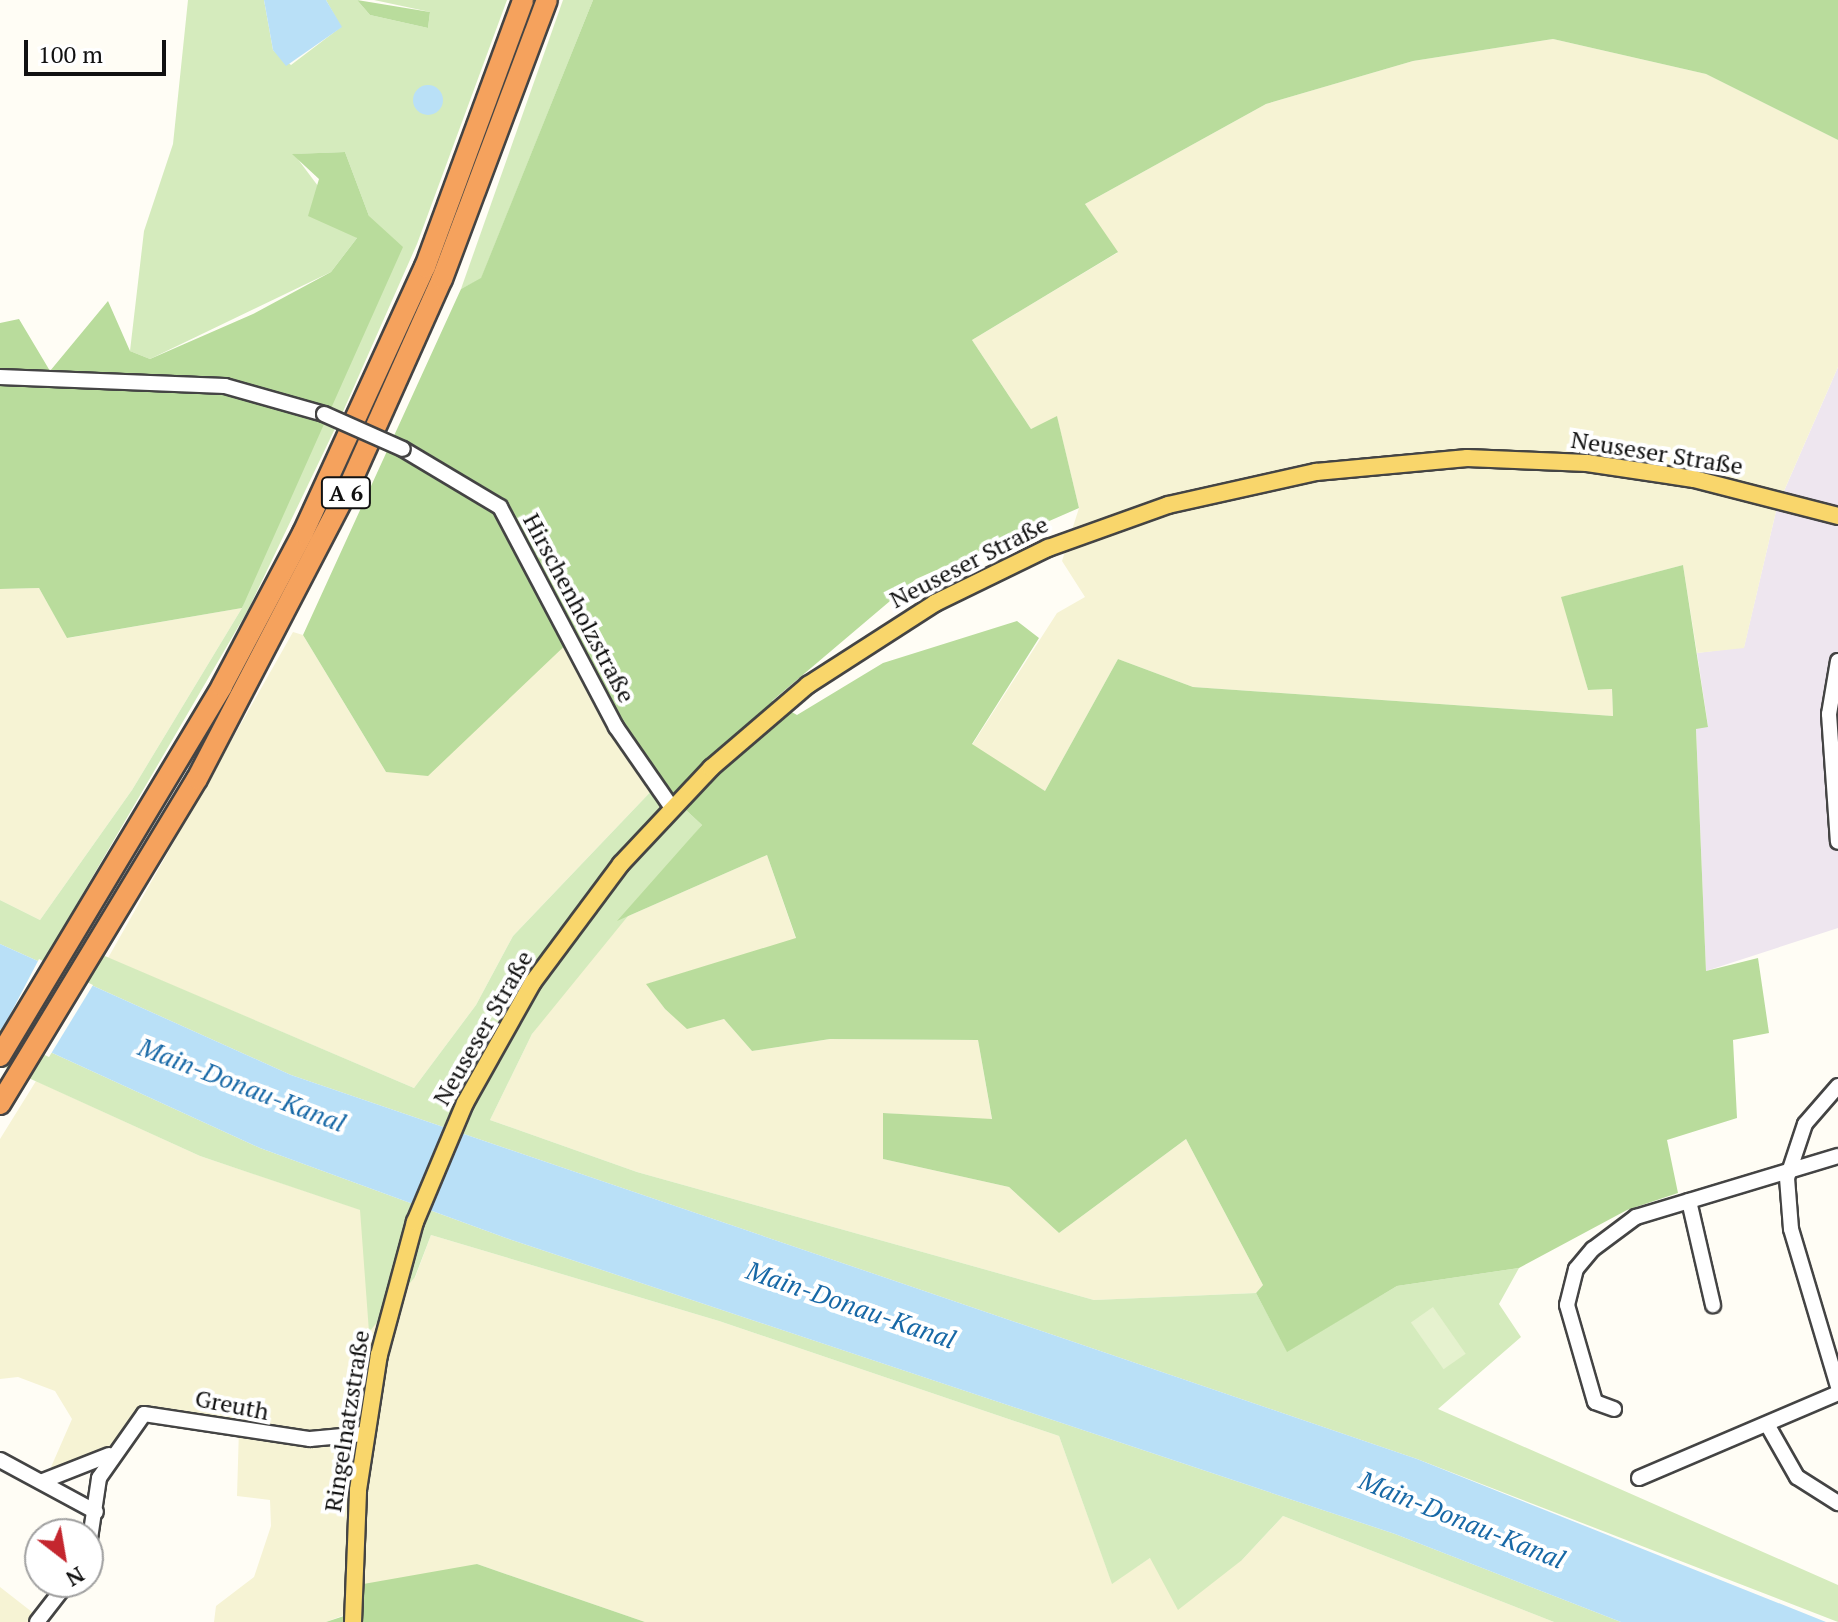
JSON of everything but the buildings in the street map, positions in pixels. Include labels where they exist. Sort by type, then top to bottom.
[{"type":"highway","name":"A 6","points":[[1,1054],[222,686],[348,441],[425,267],[523,0]]},
{"type":"highway","name":"A 6","points":[[0,1104],[197,779],[347,491],[453,253],[547,0]]},
{"type":"main road","name":"Neuseser Straße","points":[[411,1232],[465,1103],[553,953],[672,808],[796,694],[935,603],[1087,532],[1225,489],[1373,464],[1539,460],[1665,473],[1838,516]]},
{"type":"main road","name":"Ringelnatzstraße","points":[[353,1622],[364,1434],[411,1232]]},
{"type":"street","name":"Hirschenholzstraße","points":[[0,377],[225,386],[324,414],[403,449],[500,507],[616,727],[672,808]]},
{"type":"street","points":[[1838,661],[1829,714],[1838,842]]},
{"type":"street","points":[[1639,1478],[1768,1426],[1838,1390],[1791,1229],[1787,1178],[1805,1124],[1838,1086]]},
{"type":"street","points":[[1614,1409],[1595,1402],[1568,1288],[1613,1230],[1689,1201],[1787,1178],[1838,1156]]},
{"type":"street","points":[[1689,1201],[1713,1305]]},
{"type":"street","name":"Greuth","points":[[95,1518],[109,1455],[144,1414],[310,1439],[364,1434]]},
{"type":"street","points":[[1768,1426],[1797,1477],[1838,1503]]},
{"type":"street","name":"Greuth","points":[[43,1481],[109,1455]]},
{"type":"street","points":[[0,1460],[96,1512]]},
{"type":"street","points":[[37,1622],[56,1598]]},
{"type":"shaded area","points":[[1553,39],[1706,74],[1838,140],[1838,367],[1777,507],[1744,648],[1697,653],[1683,565],[1562,597],[1588,690],[1612,689],[1613,716],[1193,687],[1118,659],[1045,791],[972,745],[1057,613],[1085,597],[1062,561],[1079,508],[1057,417],[1031,429],[972,340],[1117,253],[1085,204],[1266,104],[1413,61]]},
{"type":"shaded area","points":[[1838,367],[1838,928],[1706,971],[1696,728],[1708,726],[1697,653],[1744,647],[1777,507]]},
{"type":"shaded area","points":[[39,588],[68,638],[242,608],[132,790],[40,920],[0,900],[0,589]]},
{"type":"shaded area","points":[[293,632],[303,635],[386,772],[575,637],[658,784],[513,936],[476,1005],[414,1088],[108,958]]},
{"type":"shaded area","points":[[767,855],[796,939],[647,984],[665,1009],[687,1028],[724,1019],[752,1051],[830,1039],[978,1040],[992,1120],[883,1113],[883,1159],[1009,1187],[1059,1233],[1186,1139],[1263,1285],[1256,1293],[1094,1300],[637,1172],[490,1120],[532,1034],[617,921]]},
{"type":"shaded area","points":[[36,1081],[200,1156],[361,1210],[415,1278],[431,1235],[719,1321],[1059,1436],[1112,1583],[1150,1558],[1242,1560],[1283,1516],[1554,1622],[645,1622],[477,1564],[326,1622],[214,1622],[216,1606],[254,1577],[271,1526],[270,1500],[237,1496],[239,1428],[142,1411],[107,1449],[48,1474],[72,1419],[55,1391],[18,1377],[0,1379],[0,1139]]},
{"type":"shaded area","points":[[0,1587],[32,1612],[35,1622],[0,1622]]},
{"type":"green space","points":[[188,0],[264,0],[273,50],[291,65],[341,27],[326,0],[357,0],[370,15],[428,28],[430,12],[374,0],[507,0],[417,244],[341,416],[248,610],[58,936],[414,1088],[476,1005],[513,936],[658,784],[702,825],[532,1034],[490,1120],[637,1172],[1094,1300],[1256,1293],[1287,1351],[1397,1286],[1519,1268],[1499,1304],[1521,1337],[1438,1409],[1838,1585],[1838,1622],[1417,1459],[291,1075],[0,944],[0,900],[40,920],[132,790],[242,608],[369,216],[345,152],[294,154],[357,238],[331,272],[150,359],[130,351],[144,231],[173,144]]},
{"type":"green space","points":[[357,0],[430,12],[428,28],[370,15]]},
{"type":"green space","points":[[563,0],[593,0],[481,279],[461,289]]},
{"type":"green space","points":[[593,0],[1838,0],[1838,140],[1706,74],[1553,39],[1413,61],[1266,104],[1085,204],[1118,252],[972,340],[1031,429],[1057,416],[1079,508],[916,579],[772,701],[797,715],[883,663],[1017,621],[1039,638],[972,744],[1045,791],[1118,659],[1193,687],[1613,716],[1612,689],[1588,690],[1561,597],[1683,565],[1708,727],[1696,729],[1706,971],[1758,958],[1769,1033],[1733,1040],[1737,1118],[1667,1140],[1678,1193],[1627,1210],[1519,1268],[1397,1286],[1287,1352],[1256,1293],[1263,1285],[1186,1139],[1059,1233],[1009,1187],[883,1159],[883,1113],[992,1119],[978,1040],[830,1039],[752,1051],[724,1019],[687,1029],[665,1009],[646,984],[796,938],[767,855],[617,921],[702,825],[658,784],[574,637],[428,776],[386,772],[303,635],[461,289],[481,278]]},
{"type":"green space","points":[[345,152],[369,216],[403,247],[242,608],[67,638],[39,588],[0,589],[0,323],[19,319],[50,371],[108,301],[130,351],[150,359],[253,314],[331,272],[357,238],[308,216],[319,179],[292,154]]},
{"type":"green space","points":[[0,1029],[260,1148],[506,1238],[1395,1534],[1621,1622],[1554,1622],[1283,1516],[1242,1560],[1178,1610],[1150,1558],[1112,1584],[1059,1436],[719,1321],[431,1235],[415,1277],[369,1332],[360,1210],[200,1156],[0,1065]]},
{"type":"green space","points":[[1433,1307],[1466,1354],[1444,1369],[1411,1322]]},
{"type":"green space","points":[[477,1564],[645,1622],[326,1622],[350,1614],[352,1586]]},
{"type":"water","points":[[264,0],[326,0],[342,27],[286,66],[273,50]]},
{"type":"water","points":[[428,85],[439,89],[443,100],[439,111],[428,115],[417,111],[413,100],[417,89]]},
{"type":"water","name":"Main-Donau-Kanal","points":[[0,944],[291,1075],[1417,1459],[1826,1622],[1621,1622],[1395,1534],[506,1238],[260,1148],[0,1029]]},
{"type":"pier","points":[[39,959],[93,985],[49,1057],[0,1034]]}]
